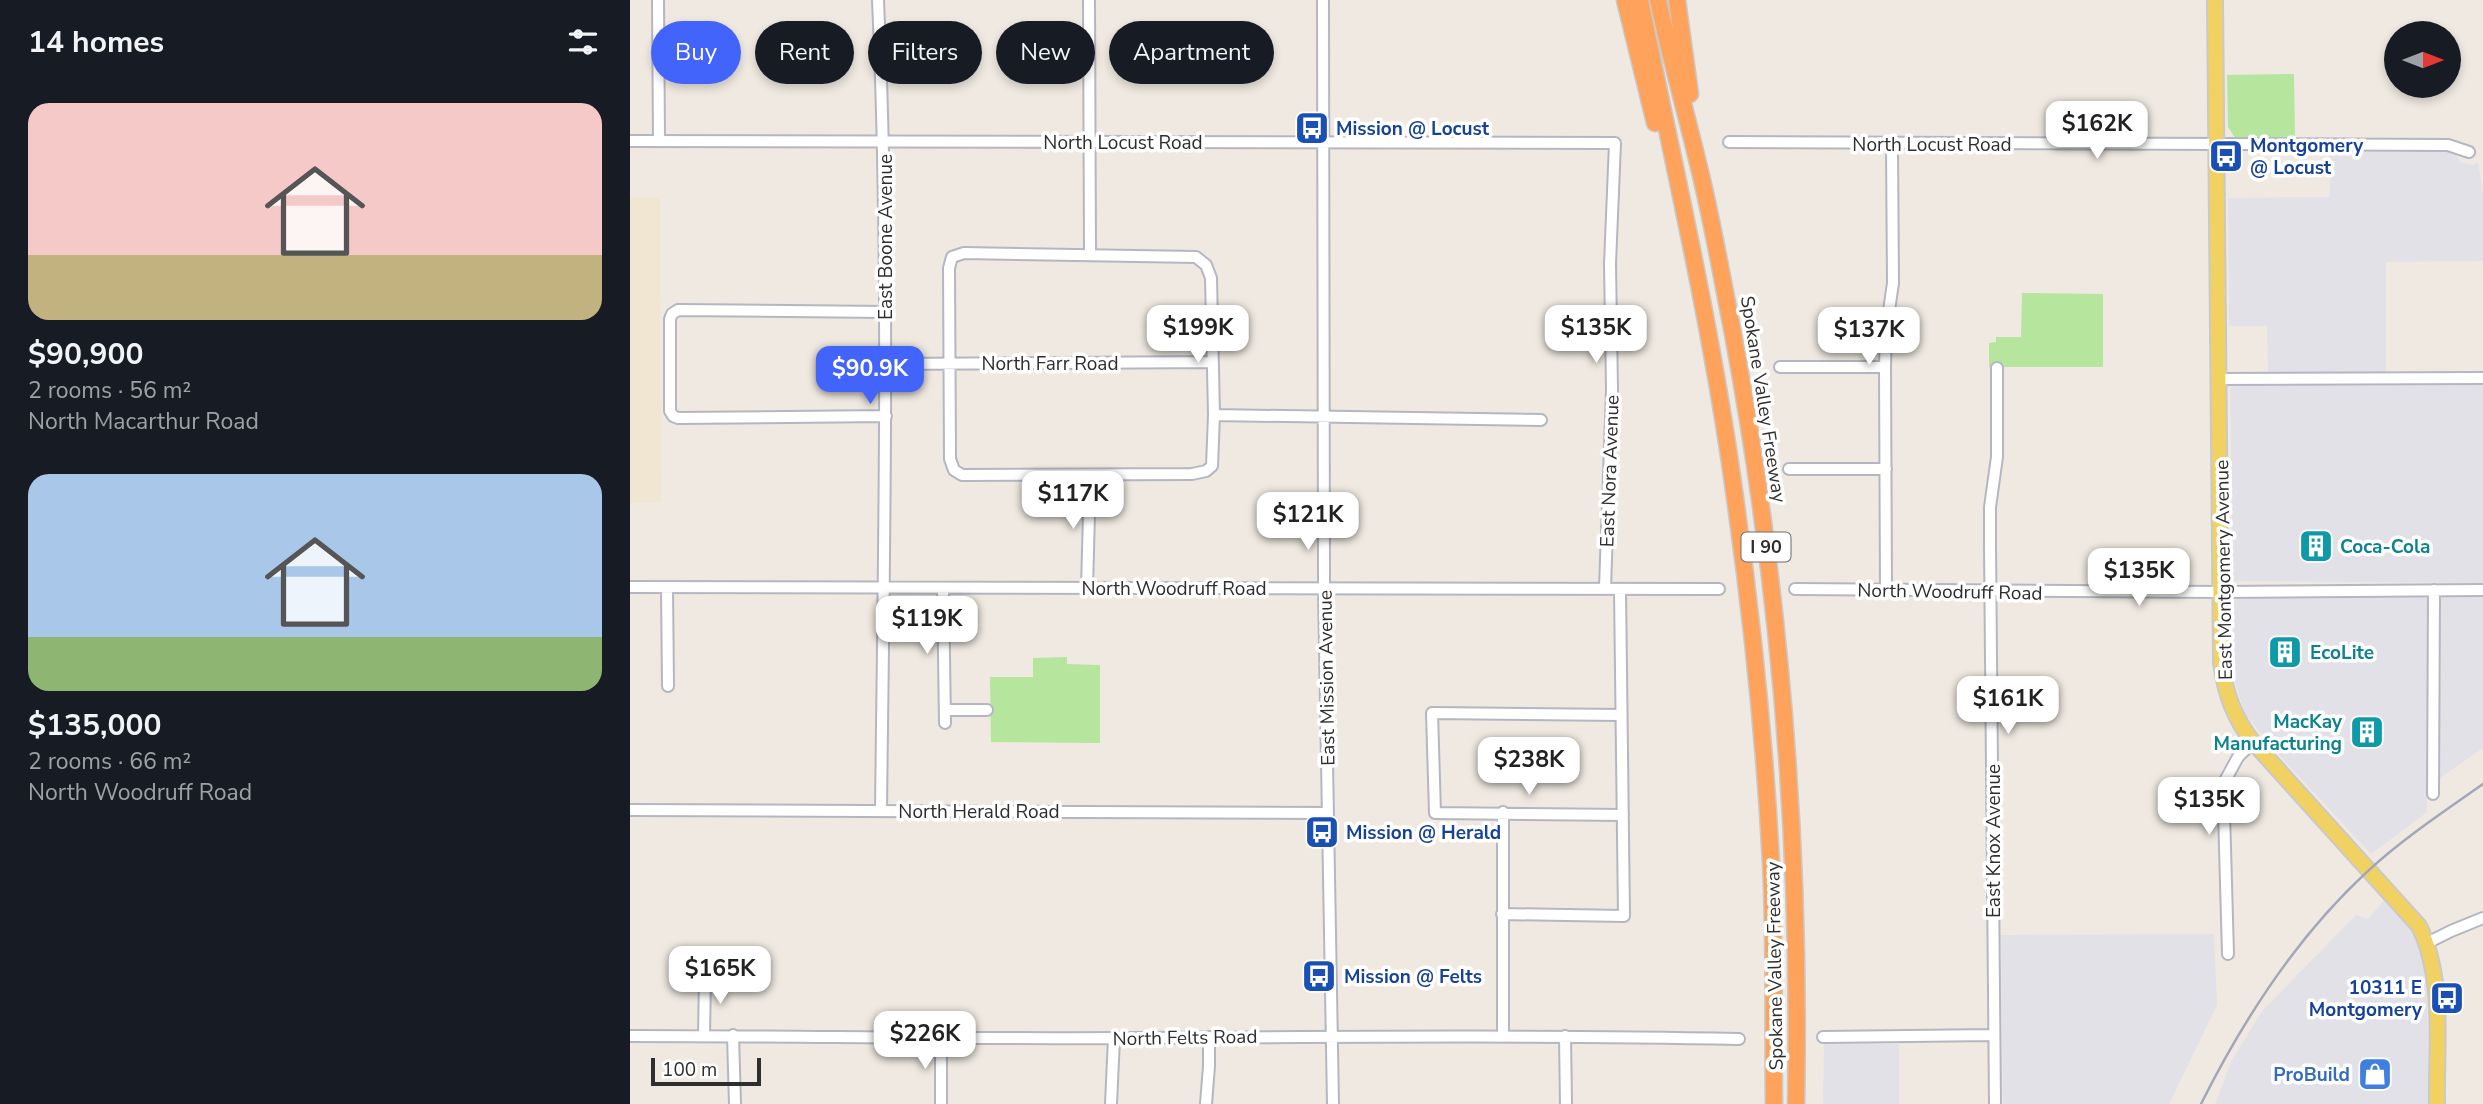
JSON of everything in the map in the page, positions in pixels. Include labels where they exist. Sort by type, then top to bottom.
[{"type":"highway","points":[[1625,0],[1654,120],[1679,192]]},
{"type":"highway","name":"Spokane Valley Freeway","points":[[1640,0],[1712,354],[1729,456],[1753,652],[1770,862],[1774,954],[1774,1104]]},
{"type":"highway","name":"Spokane Valley Freeway","points":[[1658,0],[1703,183],[1748,421],[1766,545],[1782,691],[1796,923],[1796,1104]]},
{"type":"highway","points":[[1677,0],[1703,183]]},
{"type":"main road","name":"East Montgomery Avenue","points":[[2215,0],[2221,592],[2224,679],[2228,700],[2253,743],[2409,914],[2419,926],[2427,943]]},
{"type":"main road","points":[[2427,943],[2435,987],[2437,1104]]},
{"type":"street","points":[[658,0],[659,141]]},
{"type":"street","name":"East Boone Avenue","points":[[878,0],[884,142],[886,312],[881,811]]},
{"type":"street","points":[[1089,0],[1090,254]]},
{"type":"street","name":"East Mission Avenue","points":[[1323,0],[1324,590],[1333,1104]]},
{"type":"street","name":"North Locust Road","points":[[630,141],[1615,143]]},
{"type":"street","name":"North Locust Road","points":[[1729,142],[2448,145],[2469,152]]},
{"type":"street","name":"East Nora Avenue","points":[[1605,588],[1612,390],[1610,264],[1615,143]]},
{"type":"street","points":[[1886,590],[1885,367],[1886,331],[1893,283],[1892,144]]},
{"type":"street","points":[[964,253],[1090,254],[1196,257],[1206,265],[1211,278],[1214,415],[1212,466],[1206,471],[1192,474],[962,475],[954,470],[950,459],[949,268],[953,257],[964,253]]},
{"type":"street","points":[[886,312],[676,311],[670,320],[670,411],[673,416],[886,416]]},
{"type":"street","name":"North Farr Road","points":[[886,364],[1213,362]]},
{"type":"street","points":[[1780,367],[1885,367]]},
{"type":"street","name":"East Knox Avenue","points":[[1994,1104],[1990,507],[1997,457],[1997,368]]},
{"type":"street","points":[[2219,379],[2483,379]]},
{"type":"street","points":[[1214,415],[1541,420]]},
{"type":"street","points":[[1788,469],[1886,469]]},
{"type":"street","points":[[1087,587],[1090,476]]},
{"type":"street","name":"North Woodruff Road","points":[[630,587],[1718,589]]},
{"type":"street","points":[[667,588],[668,686]]},
{"type":"street","points":[[943,588],[946,723]]},
{"type":"street","points":[[1502,915],[1624,916],[1620,589]]},
{"type":"street","name":"North Woodruff Road","points":[[1795,589],[1990,592],[2483,590]]},
{"type":"street","points":[[2433,794],[2434,590]]},
{"type":"street","points":[[946,710],[987,710]]},
{"type":"street","points":[[1620,715],[1432,713],[1435,813],[1623,815]]},
{"type":"street","points":[[2228,954],[2224,812],[2226,779],[2238,757],[2253,743]]},
{"type":"street","name":"North Herald Road","points":[[630,810],[1328,813]]},
{"type":"street","points":[[1503,812],[1503,1035]]},
{"type":"street","points":[[2427,943],[2483,918]]},
{"type":"street","points":[[704,1036],[705,977]]},
{"type":"street","points":[[733,1035],[735,1104]]},
{"type":"street","name":"North Felts Road","points":[[630,1036],[1114,1038],[1503,1035],[1739,1039]]},
{"type":"street","points":[[1824,1037],[1994,1035]]},
{"type":"street","points":[[1565,1036],[1566,1104]]},
{"type":"street","points":[[1206,1104],[1209,1037]]},
{"type":"street","points":[[941,1038],[941,1104]]},
{"type":"street","points":[[1111,1104],[1114,1038]]},
{"type":"shaded area","points":[[2330,152],[2454,152],[2461,162],[2473,165],[2478,162],[2483,193],[2483,261],[2386,262],[2386,373],[2268,373],[2267,326],[2229,326],[2228,198],[2330,197]]},
{"type":"shaded area","points":[[630,198],[660,198],[661,502],[630,503]]},
{"type":"shaded area","points":[[2234,381],[2483,381],[2483,583],[2233,581],[2230,389]]},
{"type":"shaded area","points":[[2237,597],[2483,597],[2483,748],[2427,787],[2427,812],[2371,854],[2268,743],[2244,711],[2232,665],[2231,605]]},
{"type":"shaded area","points":[[2386,898],[2412,929],[2426,969],[2430,1104],[2215,1104],[2232,1060],[2262,1011],[2356,915],[2368,919]]},
{"type":"shaded area","points":[[2214,934],[2217,1005],[2169,1104],[2003,1104],[2001,935]]},
{"type":"shaded area","points":[[1824,1044],[1899,1044],[1899,1104],[1823,1104]]},
{"type":"green space","points":[[2294,74],[2295,139],[2236,139],[2228,127],[2227,75]]},
{"type":"green space","points":[[2022,293],[2103,294],[2103,367],[1989,367],[1989,343],[1996,342],[1996,337],[2021,337]]},
{"type":"green space","points":[[1067,657],[1067,664],[1100,665],[1100,743],[991,742],[990,677],[1033,677],[1033,658]]},
{"type":"railway","points":[[2201,1104],[2254,1010],[2318,923],[2381,859],[2483,784]]},
{"type":"place","name":"Mission @ Locust","points":[[1312,128]]},
{"type":"place","name":"Montgomery @ Locust","points":[[2226,156]]},
{"type":"place","name":"Coca-Cola","points":[[2316,546]]},
{"type":"place","name":"EcoLite","points":[[2285,652]]},
{"type":"place","name":"MacKay Manufacturing","points":[[2367,732]]},
{"type":"place","name":"Mission @ Herald","points":[[1322,832]]},
{"type":"place","name":"Mission @ Felts","points":[[1319,976]]},
{"type":"place","name":"10311 E Montgomery","points":[[2447,998]]},
{"type":"place","name":"ProBuild","points":[[2375,1074]]}]
